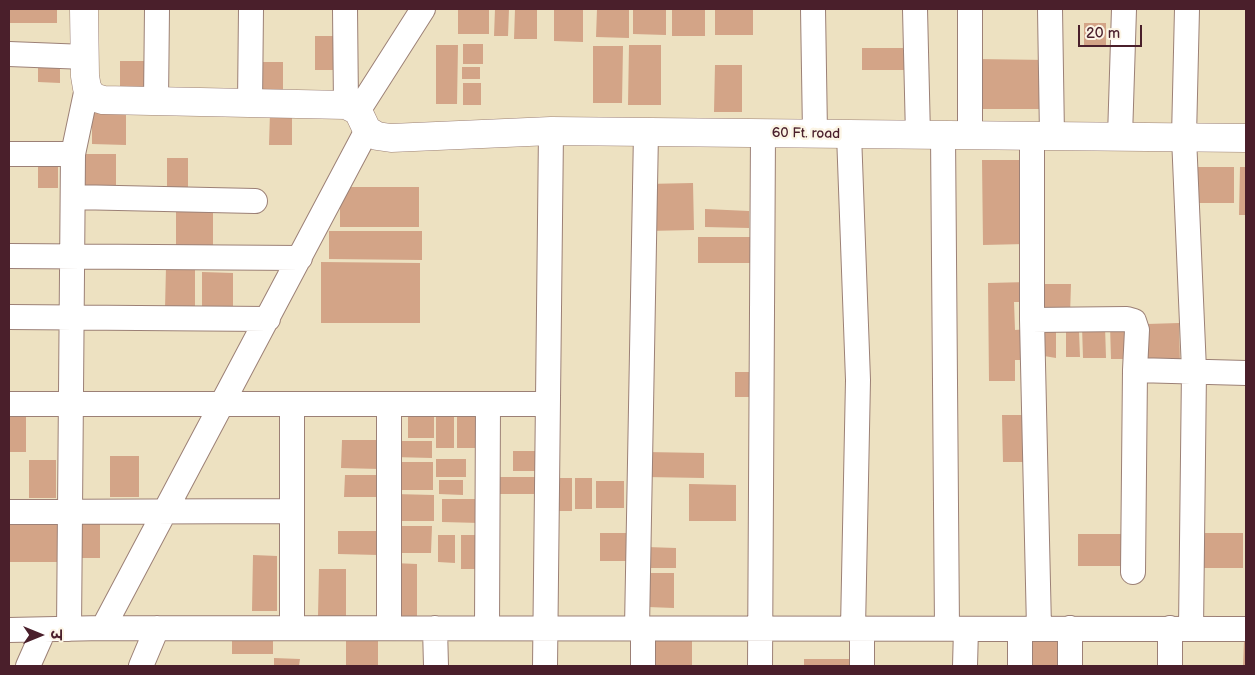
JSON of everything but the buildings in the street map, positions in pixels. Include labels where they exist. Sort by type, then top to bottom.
[{"type":"street","points":[[69,629],[73,154],[87,88],[84,9]]},
{"type":"street","points":[[156,101],[157,9]]},
{"type":"street","points":[[250,103],[251,9]]},
{"type":"street","points":[[345,9],[357,115]]},
{"type":"street","points":[[408,9],[408,32]]},
{"type":"street","points":[[103,628],[300,258],[357,115],[423,9]]},
{"type":"street","points":[[813,9],[815,133]]},
{"type":"street","points":[[915,9],[930,135],[956,629],[965,666]]},
{"type":"street","points":[[970,9],[970,135]]},
{"type":"street","points":[[1020,666],[1029,629],[1032,320],[1050,9]]},
{"type":"street","points":[[1120,137],[1124,9]]},
{"type":"street","points":[[1170,666],[1181,629],[1194,370],[1184,137],[1187,9]]},
{"type":"street","points":[[9,54],[86,57]]},
{"type":"street","name":"60 Ft. road","points":[[87,88],[93,96],[103,100],[250,103],[357,115],[377,136],[390,138],[551,131],[1246,138]]},
{"type":"street","points":[[545,666],[551,131]]},
{"type":"street","points":[[643,666],[640,628],[646,132]]},
{"type":"street","points":[[760,666],[763,133]]},
{"type":"street","points":[[849,134],[858,380],[858,628],[862,666]]},
{"type":"street","points":[[9,154],[73,154]]},
{"type":"street","points":[[73,197],[255,201]]},
{"type":"street","points":[[9,256],[300,258]]},
{"type":"street","points":[[9,317],[268,319]]},
{"type":"street","points":[[1032,320],[1127,319],[1134,322],[1137,330],[1132,572]]},
{"type":"street","points":[[1135,370],[1194,370],[1246,373]]},
{"type":"street","points":[[9,404],[547,404]]},
{"type":"street","points":[[292,404],[292,628]]},
{"type":"street","points":[[389,404],[389,628]]},
{"type":"street","points":[[486,628],[488,404]]},
{"type":"street","points":[[9,512],[292,511]]},
{"type":"street","points":[[9,630],[103,628],[1246,629]]},
{"type":"street","points":[[141,666],[158,628]]},
{"type":"street","points":[[435,628],[436,666]]},
{"type":"street","points":[[1070,628],[1070,666]]},
{"type":"street","points":[[28,666],[44,630]]}]
